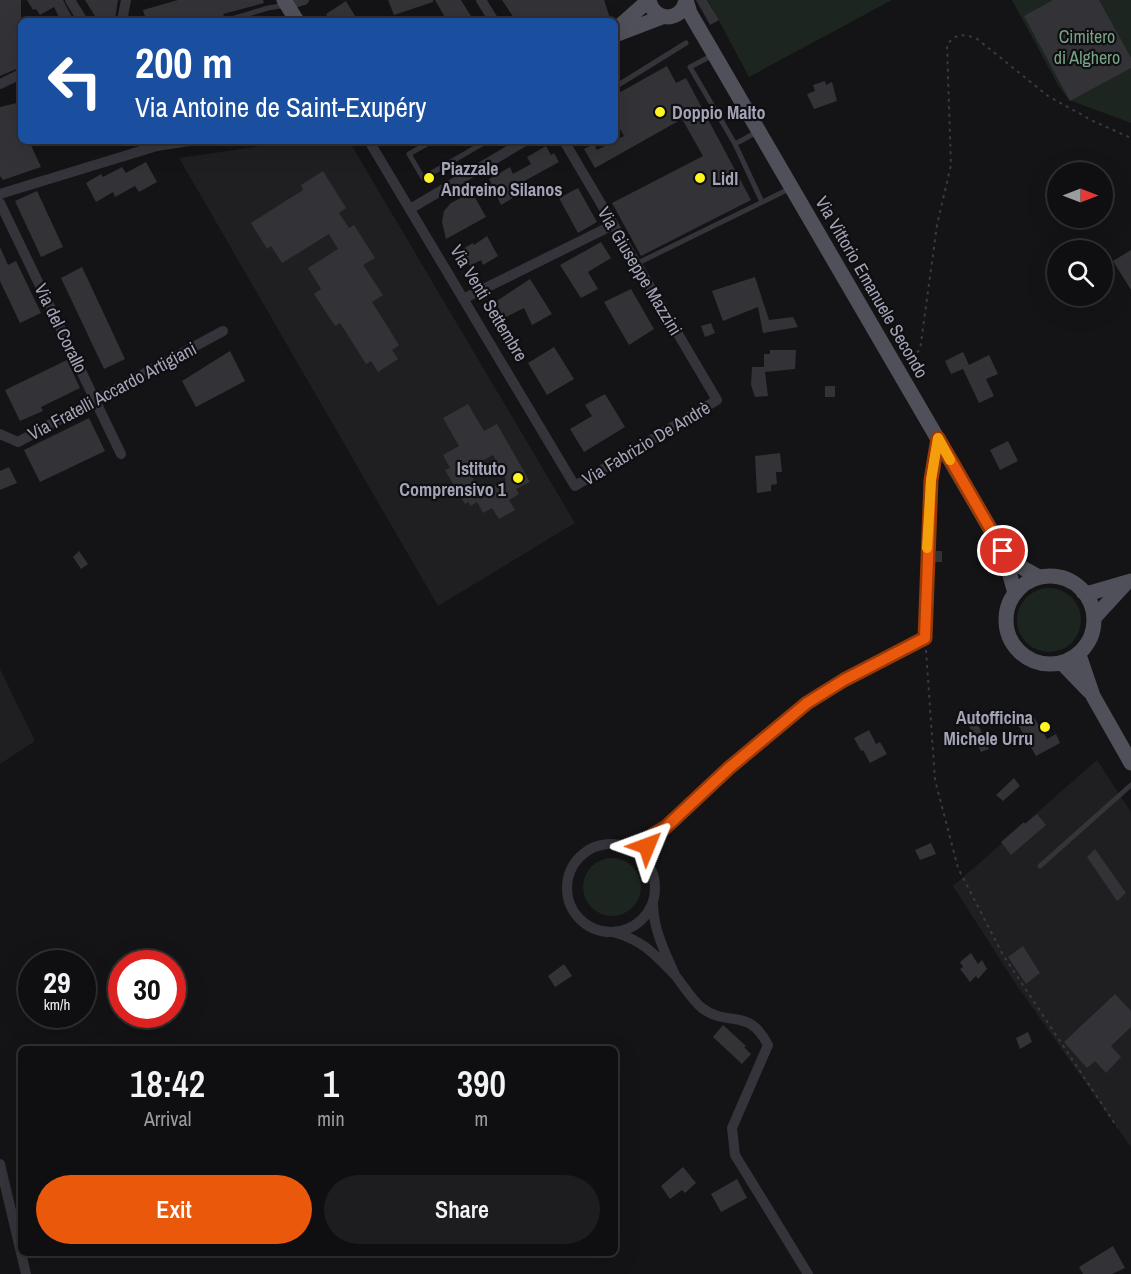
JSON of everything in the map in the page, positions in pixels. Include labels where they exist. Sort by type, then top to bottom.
[{"type":"main road","points":[[618,27],[649,0],[653,11],[667,17]]},
{"type":"main road","points":[[618,34],[682,11],[686,0]]},
{"type":"main road","name":"Via Vittorio Emanuele Secondo","points":[[686,0],[690,13],[1003,551],[1015,593]]},
{"type":"main road","points":[[286,3],[295,18]]},
{"type":"main road","name":"Via Vittorio Emanuele Secondo","points":[[667,17],[691,25],[711,49]]},
{"type":"main road","name":"Via Vittorio Emanuele Secondo","points":[[1003,551],[1021,567],[1039,577]]},
{"type":"main road","points":[[1082,651],[1062,663],[1042,664],[1028,659],[1012,645],[1007,633],[1006,610],[1015,593],[1025,584],[1039,577],[1060,577],[1075,584],[1090,602],[1094,618],[1093,629],[1088,641],[1082,651],[1079,655],[1093,696],[1131,763]]},
{"type":"main road","points":[[1083,592],[1129,582]]},
{"type":"main road","points":[[1094,618],[1129,582]]},
{"type":"main road","points":[[1062,663],[1093,696]]},
{"type":"street","points":[[70,0],[81,18]]},
{"type":"street","points":[[123,18],[126,0]]},
{"type":"street","points":[[286,3],[304,0]]},
{"type":"street","points":[[481,0],[492,18]]},
{"type":"street","points":[[0,84],[18,75]]},
{"type":"street","points":[[0,194],[155,144]]},
{"type":"street","name":"Via Venti Settembre","points":[[371,144],[575,486]]},
{"type":"street","points":[[410,209],[520,144]]},
{"type":"street","name":"Via Giuseppe Mazzini","points":[[566,144],[717,400]]},
{"type":"street","name":"Via del Corallo","points":[[0,203],[121,454]]},
{"type":"street","points":[[463,298],[613,225]]},
{"type":"street","name":"Via Fratelli Accardo Artigiani","points":[[0,434],[18,442],[223,331]]},
{"type":"street","name":"Via Fabrizio De Andrè","points":[[575,486],[717,400]]},
{"type":"street","points":[[808,1274],[735,1155],[732,1128],[768,1045],[761,1030],[752,1023],[715,1015],[701,1007],[675,975],[645,945],[630,937],[602,931],[582,921],[570,904],[567,882],[572,867],[580,855],[593,847],[608,844],[622,845],[648,838],[666,827],[729,768],[807,703],[844,680],[925,638],[931,480],[938,438]]},
{"type":"street","points":[[646,862],[648,838]]},
{"type":"street","points":[[613,932],[634,925],[642,918],[651,905],[654,891],[653,876],[646,862],[636,852],[622,845]]},
{"type":"street","points":[[652,898],[658,935],[675,975]]},
{"type":"street","points":[[0,1164],[18,1240]]},
{"type":"street","points":[[22,1256],[26,1274]]},
{"type":"lane","points":[[235,18],[286,3]]},
{"type":"lane","points":[[618,85],[686,43]]},
{"type":"lane","points":[[711,49],[690,67],[735,144],[762,202]]},
{"type":"lane","points":[[735,144],[758,131]]},
{"type":"lane","points":[[427,144],[409,154],[423,178],[483,144]]},
{"type":"lane","points":[[636,264],[792,188]]},
{"type":"lane","points":[[1040,866],[1131,784]]},
{"type":"path","points":[[911,357],[920,350],[937,225],[951,165],[947,45],[953,37],[964,35],[976,38],[1048,96],[1093,121],[1131,138]]},
{"type":"path","points":[[925,638],[935,780],[958,868],[1003,955],[1117,1126]]},
{"type":"shaded area","points":[[275,144],[351,144],[575,523],[438,606],[179,158]]},
{"type":"shaded area","points":[[0,669],[35,741],[0,764]]},
{"type":"shaded area","points":[[1097,760],[1131,812],[1131,1147],[1015,983],[953,886]]},
{"type":"green space","points":[[708,0],[892,0],[749,77]]},
{"type":"green space","name":"Cimitero di Alghero","points":[[1012,0],[1131,0],[1131,123],[1069,100],[1058,85]]},
{"type":"green space","points":[[1049,588],[1072,597],[1081,620],[1072,643],[1049,652],[1026,643],[1017,620],[1026,597]]},
{"type":"green space","points":[[606,858],[618,858],[633,866],[641,881],[641,893],[633,908],[618,916],[606,916],[591,908],[583,893],[583,881],[591,866]]},
{"type":"building","points":[[0,0],[21,0],[21,18],[18,18],[18,68],[0,76]]},
{"type":"building","points":[[27,0],[63,0],[72,18],[60,18],[54,7],[40,15],[36,9],[33,10]]},
{"type":"building","points":[[85,0],[118,0],[115,18],[96,18]]},
{"type":"building","points":[[178,0],[263,0],[264,3],[223,14],[222,18],[164,18],[164,16],[145,18],[143,10]]},
{"type":"building","points":[[388,0],[433,0],[433,2],[394,15]]},
{"type":"building","points":[[435,0],[461,0],[472,18],[445,18]]},
{"type":"building","points":[[502,0],[604,0],[610,18],[514,18]]},
{"type":"building","points":[[696,0],[707,0],[719,20],[710,25]]},
{"type":"building","name":"Cimitero di Alghero","points":[[1053,0],[1099,0],[1131,58],[1131,68],[1070,101],[1024,16]]},
{"type":"building","points":[[346,1],[356,18],[328,18],[326,14]]},
{"type":"building","points":[[667,66],[676,83],[686,78],[751,200],[641,256],[612,203],[703,156],[682,119],[595,168],[584,149],[594,144],[597,150],[609,144],[618,144],[618,139],[624,136],[618,125],[618,93]]},
{"type":"building","points":[[825,81],[826,85],[832,82],[837,101],[814,109],[807,94],[815,91],[813,85]]},
{"type":"building","points":[[18,103],[16,112],[18,144],[30,144],[41,167],[3,180],[0,176],[0,107]]},
{"type":"building","points":[[546,146],[559,162],[519,184],[523,192],[501,205],[489,179],[510,167],[513,174],[531,164],[527,157]]},
{"type":"building","points":[[146,162],[157,182],[139,192],[135,186],[115,197],[113,192],[96,202],[86,183],[101,174],[103,177],[122,167],[126,173]]},
{"type":"building","points":[[323,171],[346,208],[339,213],[349,228],[354,225],[375,258],[363,265],[383,295],[372,302],[399,345],[392,350],[398,359],[378,372],[371,361],[366,364],[340,323],[335,326],[314,294],[321,289],[308,268],[338,249],[329,234],[282,263],[271,246],[267,249],[251,223],[303,190],[301,185]]},
{"type":"building","points":[[578,188],[597,222],[578,233],[559,198]]},
{"type":"building","points":[[37,191],[63,247],[41,257],[15,201]]},
{"type":"building","points":[[472,192],[486,217],[446,239],[442,222],[444,211],[451,203]]},
{"type":"building","points":[[487,236],[498,256],[483,265],[481,260],[470,266],[461,250]]},
{"type":"building","points":[[601,242],[611,258],[588,272],[598,289],[581,298],[560,265]]},
{"type":"building","points":[[0,247],[8,265],[16,261],[41,313],[20,323],[0,281]]},
{"type":"building","points":[[1131,250],[1131,290],[1113,261]]},
{"type":"building","points":[[82,267],[125,359],[104,369],[61,278]]},
{"type":"building","points":[[755,277],[769,320],[793,317],[798,327],[763,333],[758,307],[723,321],[712,291]]},
{"type":"building","points":[[530,279],[552,314],[532,325],[524,308],[504,318],[495,302]]},
{"type":"building","points":[[631,289],[654,329],[629,345],[604,302]]},
{"type":"building","points":[[711,323],[715,333],[705,337],[701,326]]},
{"type":"building","points":[[554,347],[574,379],[547,395],[528,363]]},
{"type":"building","points":[[770,350],[796,350],[795,369],[765,372],[768,396],[755,397],[751,385],[752,367],[764,367],[764,354],[770,354]]},
{"type":"building","points":[[230,351],[245,381],[196,407],[182,381]]},
{"type":"building","points":[[963,352],[969,365],[989,355],[998,374],[986,379],[994,396],[979,403],[963,369],[951,374],[945,361]]},
{"type":"building","points":[[67,360],[80,388],[41,407],[43,411],[20,421],[5,390]]},
{"type":"building","points":[[825,386],[835,386],[835,397],[825,397]]},
{"type":"building","points":[[605,394],[625,427],[584,452],[570,429],[592,416],[585,405]]},
{"type":"building","points":[[468,404],[484,431],[497,424],[530,482],[516,489],[519,494],[509,500],[515,510],[499,519],[492,508],[483,513],[477,502],[471,506],[468,502],[465,504],[445,470],[450,468],[443,455],[459,446],[443,418]],"holes":[[[493,455],[506,480],[482,494],[467,469]]]},
{"type":"building","points":[[89,418],[105,451],[40,482],[24,450]]},
{"type":"building","points":[[1008,441],[1018,461],[1000,470],[990,450]]},
{"type":"building","points":[[780,453],[782,472],[776,472],[777,484],[771,485],[771,491],[757,493],[755,456]]},
{"type":"building","points":[[9,467],[17,483],[0,490],[0,471]]},
{"type":"building","points":[[79,551],[88,564],[81,569],[73,557]]},
{"type":"building","points":[[936,551],[942,551],[942,562],[935,562]]},
{"type":"building","points":[[1032,714],[1047,739],[1056,734],[1060,743],[1036,756],[1017,723]]},
{"type":"building","points":[[977,722],[989,749],[981,752],[969,726]]},
{"type":"building","points":[[869,730],[876,744],[880,742],[887,754],[870,763],[854,738]]},
{"type":"building","points":[[1014,778],[1020,786],[1003,801],[996,795]]},
{"type":"building","points":[[1037,814],[1046,825],[1011,855],[1001,842]]},
{"type":"building","points":[[931,843],[936,854],[920,860],[915,850]]},
{"type":"building","points":[[1095,849],[1126,893],[1117,901],[1087,857]]},
{"type":"building","points":[[1023,946],[1040,973],[1026,984],[1008,957]]},
{"type":"building","points":[[971,953],[978,964],[982,960],[987,969],[978,979],[976,976],[970,982],[960,969],[963,967],[960,962]]},
{"type":"building","points":[[564,964],[572,976],[555,987],[548,976]]},
{"type":"building","points":[[1115,994],[1131,1011],[1131,1027],[1111,1046],[1121,1057],[1106,1073],[1095,1061],[1087,1068],[1064,1042]]},
{"type":"building","points":[[723,1025],[746,1046],[744,1047],[751,1054],[742,1064],[713,1037]]},
{"type":"building","points":[[1028,1032],[1032,1042],[1020,1049],[1016,1038]]},
{"type":"building","points":[[683,1167],[696,1183],[685,1193],[682,1190],[670,1199],[661,1186]]},
{"type":"building","points":[[737,1179],[747,1198],[721,1212],[711,1194]]},
{"type":"building","points":[[1113,1246],[1125,1268],[1112,1274],[1083,1274],[1079,1267]]},
{"type":"slow traffic","points":[[927,548],[931,480],[938,438],[950,460]]},
{"type":"place","name":"Doppio Malto","points":[[660,112]]},
{"type":"place","name":"Piazzale Andreino Silanos","points":[[429,178]]},
{"type":"place","name":"Lidl","points":[[700,178]]},
{"type":"place","name":"Istituto Comprensivo 1","points":[[518,478]]},
{"type":"place","name":"Autofficina Michele Urru","points":[[1045,727]]},
{"type":"route","points":[[647,846],[648,838],[666,827],[729,768],[807,703],[844,680],[925,638],[931,480],[938,438],[1003,551]]}]
